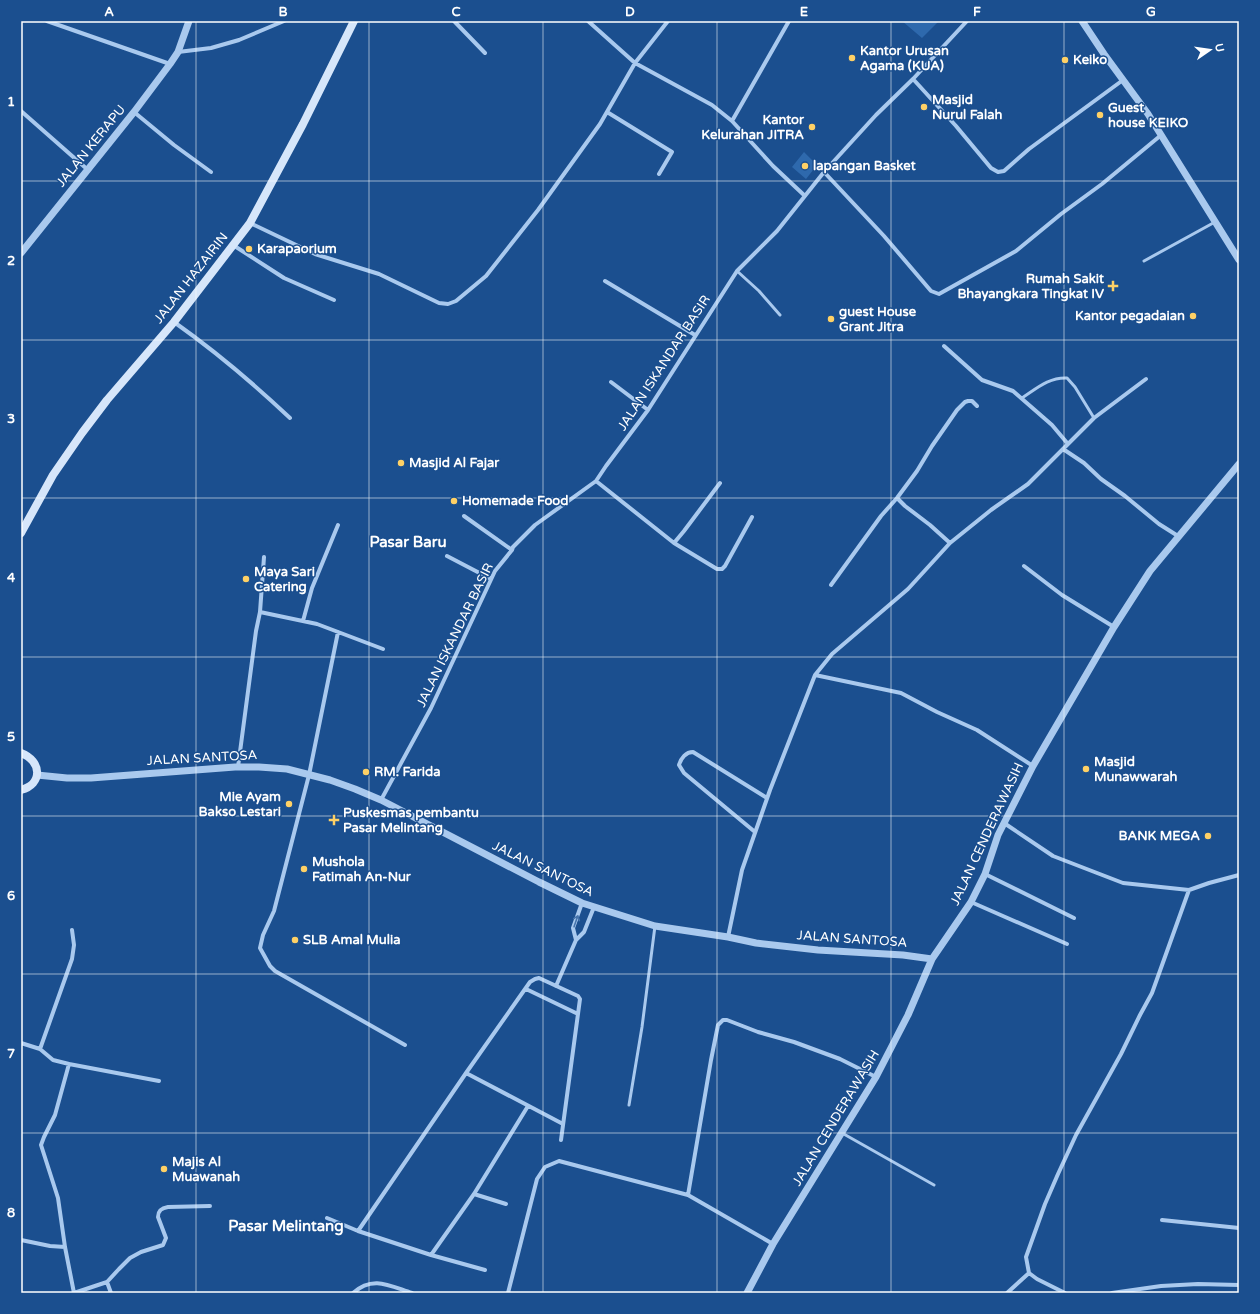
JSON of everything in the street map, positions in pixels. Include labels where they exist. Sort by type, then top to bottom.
[{"type":"main road","name":"JALAN HAZAIRIN","points":[[21,533],[53,475],[82,433],[107,400],[174,322],[250,223],[303,124],[354,21]]},
{"type":"main road","points":[[21,753],[34,761],[37,768],[37,775],[34,783],[28,788],[21,790]]},
{"type":"street","points":[[47,21],[170,64]]},
{"type":"street","name":"JALAN KERAPU","points":[[21,253],[134,112],[170,64],[178,52],[189,21]]},
{"type":"street","points":[[178,52],[211,48],[239,40],[284,21]]},
{"type":"street","points":[[454,21],[485,53]]},
{"type":"street","points":[[588,21],[635,63],[712,104],[732,121],[773,166],[805,196]]},
{"type":"street","points":[[250,223],[315,254],[379,274],[439,303],[451,303],[462,298],[486,276],[538,210],[600,124],[635,63],[668,21]]},
{"type":"street","points":[[732,121],[789,21]]},
{"type":"street","name":"JALAN ISKANDAR BASIR","points":[[380,800],[431,708],[494,571],[513,547],[535,525],[596,481],[648,410],[737,271],[777,231],[824,172],[876,115],[913,79],[967,21]]},
{"type":"street","points":[[1082,21],[1148,114],[1160,136],[1239,260]]},
{"type":"street","points":[[913,79],[991,168],[998,172],[1004,171],[1029,149],[1123,80]]},
{"type":"street","points":[[21,111],[88,170]]},
{"type":"street","points":[[134,112],[210,172]]},
{"type":"street","points":[[607,112],[672,152],[659,174]]},
{"type":"street","points":[[824,172],[884,236],[931,291],[939,294],[1016,251],[1061,214],[1102,184],[1160,136]]},
{"type":"street","points":[[233,245],[284,278],[334,300]]},
{"type":"street","points":[[605,280],[695,335]]},
{"type":"street","points":[[174,322],[267,396],[290,418]]},
{"type":"street","points":[[944,346],[982,380],[1010,389],[1022,398],[1052,425],[1068,444]]},
{"type":"street","points":[[728,937],[742,870],[767,798],[815,675],[832,654],[908,589],[950,543],[991,510],[1028,484],[1094,418],[1146,379]]},
{"type":"street","points":[[611,382],[648,410]]},
{"type":"street","points":[[831,585],[881,516],[897,498],[957,410],[968,401],[977,406]]},
{"type":"street","points":[[1063,450],[1084,463],[1101,479],[1125,496],[1159,524],[1178,536]]},
{"type":"street","name":"JALAN CENDERAWASIH","points":[[747,1293],[773,1244],[876,1077],[908,1015],[932,959],[971,902],[985,874],[998,835],[1033,766],[1114,627],[1150,571],[1239,464]]},
{"type":"street","points":[[596,481],[664,536],[717,569],[722,569],[725,566],[752,517]]},
{"type":"street","points":[[674,543],[720,484]]},
{"type":"street","points":[[897,498],[950,543]]},
{"type":"street","points":[[464,516],[512,550]]},
{"type":"street","points":[[303,620],[312,588],[338,525]]},
{"type":"street","points":[[446,556],[491,579]]},
{"type":"street","points":[[238,767],[256,631],[260,612],[264,557]]},
{"type":"street","points":[[1024,566],[1062,595],[1114,627]]},
{"type":"street","points":[[260,612],[317,624],[383,650]]},
{"type":"street","points":[[338,632],[309,775],[274,910],[263,935],[260,948],[267,961],[275,970],[405,1045]]},
{"type":"street","points":[[815,675],[901,693],[937,712],[977,730],[1033,766]]},
{"type":"street","points":[[755,832],[684,773],[679,765],[680,759],[689,752],[693,752],[767,798]]},
{"type":"street","name":"JALAN SANTOSA","points":[[37,775],[67,778],[91,778],[238,767],[259,767],[287,770],[330,780],[380,800],[582,904],[655,926],[728,937],[756,943],[818,950],[903,955],[932,959]]},
{"type":"street","points":[[1004,823],[1053,856],[1123,883],[1189,890],[1239,875]]},
{"type":"street","points":[[985,874],[1074,918]]},
{"type":"street","points":[[1065,1293],[1037,1279],[1029,1273],[1026,1257],[1044,1204],[1076,1135],[1121,1054],[1152,993],[1189,890]]},
{"type":"street","points":[[971,902],[1067,944]]},
{"type":"street","points":[[576,940],[573,928],[582,904]]},
{"type":"street","points":[[556,986],[576,940],[584,932],[594,907]]},
{"type":"street","points":[[40,1048],[72,959],[74,945],[72,930]]},
{"type":"street","points":[[358,1231],[466,1073],[532,980],[539,978],[578,996],[580,999],[561,1140]]},
{"type":"street","points":[[526,989],[578,1014]]},
{"type":"street","points":[[688,1195],[711,1060],[718,1025],[722,1020],[727,1020],[758,1032],[794,1042],[840,1059],[876,1077]]},
{"type":"street","points":[[21,1043],[40,1048],[53,1060],[159,1082]]},
{"type":"street","points":[[69,1064],[55,1115],[41,1145],[58,1198],[65,1247],[74,1293],[107,1282],[130,1258],[141,1252],[163,1245],[166,1238],[158,1217],[158,1213],[161,1209],[168,1207],[210,1206]]},
{"type":"street","points":[[466,1073],[563,1124]]},
{"type":"street","points":[[431,1256],[474,1194],[528,1106]]},
{"type":"street","points":[[508,1293],[537,1179],[546,1167],[559,1161],[688,1195],[773,1244]]},
{"type":"street","points":[[474,1194],[506,1204]]},
{"type":"street","points":[[327,1218],[358,1231],[431,1256],[485,1270]]},
{"type":"street","points":[[1162,1220],[1239,1228]]},
{"type":"street","points":[[21,1240],[50,1246],[65,1247]]},
{"type":"street","points":[[1007,1293],[1029,1273]]},
{"type":"street","points":[[107,1282],[111,1293]]},
{"type":"street","points":[[353,1293],[363,1286],[374,1282],[412,1293]]},
{"type":"street","points":[[1112,1293],[1161,1286],[1198,1284],[1239,1285]]},
{"type":"lane","points":[[1144,261],[1215,222]]},
{"type":"lane","points":[[737,271],[759,291],[780,315]]},
{"type":"lane","points":[[1022,398],[1050,380],[1067,378],[1079,392],[1094,418]]},
{"type":"lane","points":[[629,1105],[642,1027],[655,926]]},
{"type":"lane","points":[[842,1133],[934,1184]]},
{"type":"shaded area","points":[[902,21],[939,21],[922,38]]},
{"type":"shaded area","name":"lapangan Basket","points":[[804,152],[817,165],[806,179],[792,167]]},
{"type":"place","name":"Kantor Urusan Agama (KUA)","points":[[852,58]]},
{"type":"place","name":"Keiko","points":[[1065,60]]},
{"type":"place","name":"Masjid Nurul Falah","points":[[924,107]]},
{"type":"place","name":"Guest house KEIKO","points":[[1100,115]]},
{"type":"place","name":"Kantor Kelurahan JITRA","points":[[812,127]]},
{"type":"place","name":"lapangan Basket","points":[[805,166]]},
{"type":"place","name":"Karapaorium","points":[[249,249]]},
{"type":"place","name":"Rumah Sakit Bhayangkara Tingkat IV","points":[[1113,286]]},
{"type":"place","name":"Kantor pegadaian","points":[[1193,316]]},
{"type":"place","name":"guest House Grant Jitra","points":[[831,319]]},
{"type":"place","name":"Masjid Al Fajar","points":[[401,463]]},
{"type":"place","name":"Homemade Food","points":[[454,501]]},
{"type":"place","name":"Maya Sari Catering","points":[[246,579]]},
{"type":"place","name":"Masjid Munawwarah","points":[[1086,769]]},
{"type":"place","name":"RM. Farida","points":[[366,772]]},
{"type":"place","name":"Mie Ayam Bakso Lestari","points":[[289,804]]},
{"type":"place","name":"Puskesmas pembantu Pasar Melintang","points":[[334,820]]},
{"type":"place","name":"BANK MEGA","points":[[1208,836]]},
{"type":"place","name":"Mushola Fatimah An-Nur","points":[[304,869]]},
{"type":"place","name":"SLB Amal Mulia","points":[[295,940]]},
{"type":"place","name":"Majis Al Muawanah","points":[[164,1169]]},
{"type":"district","name":"Pasar Baru","points":[[408,542]]},
{"type":"district","name":"Pasar Melintang","points":[[286,1226]]}]
